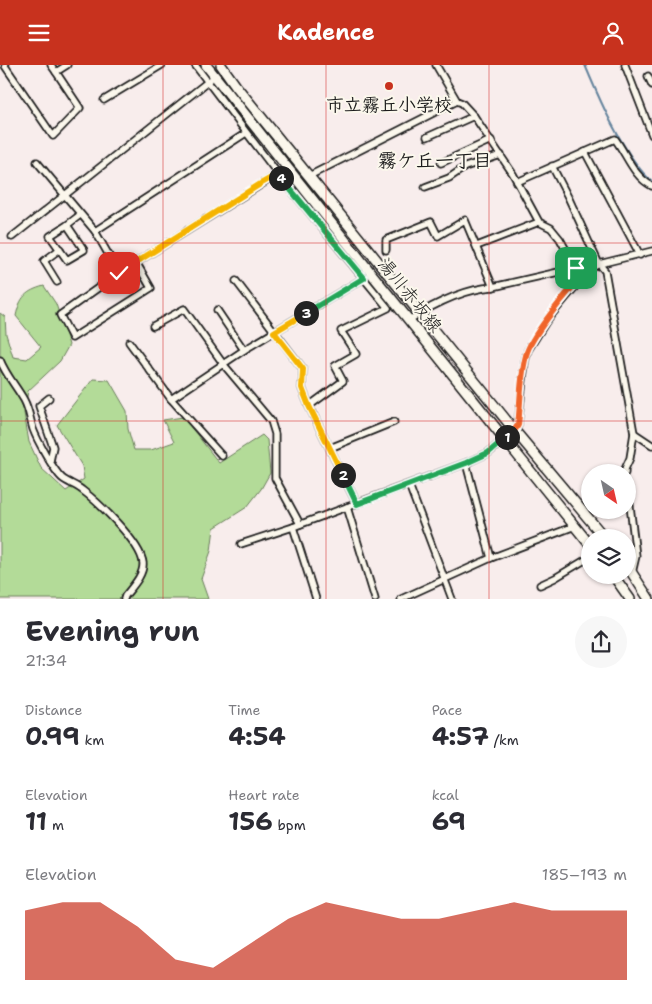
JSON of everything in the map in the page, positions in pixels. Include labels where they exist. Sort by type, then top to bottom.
[{"type":"main road","name":"湯川赤坂線","points":[[206,65],[210,79],[505,438],[581,534]]},
{"type":"main road","name":"湯川赤坂線","points":[[223,66],[514,431],[597,529]]},
{"type":"main road","points":[[636,579],[649,599]]},
{"type":"main road","points":[[619,584],[630,599]]},
{"type":"street","points":[[5,66],[54,136],[80,108],[51,65]]},
{"type":"street","points":[[56,72],[67,65]]},
{"type":"street","points":[[104,100],[162,65]]},
{"type":"street","points":[[196,65],[210,79],[246,133],[278,174],[388,307],[341,331],[356,354],[335,366],[343,381],[309,406]]},
{"type":"street","points":[[436,65],[457,101],[462,103],[474,116],[491,140],[539,222],[551,228],[560,239],[576,268],[584,274]]},
{"type":"street","points":[[624,65],[652,135]]},
{"type":"street","points":[[648,76],[652,85]]},
{"type":"street","points":[[12,237],[210,79]]},
{"type":"street","points":[[309,176],[457,101]]},
{"type":"street","points":[[427,137],[474,116]]},
{"type":"street","points":[[95,231],[246,133]]},
{"type":"street","points":[[517,182],[615,139],[643,181],[652,186]]},
{"type":"street","points":[[441,163],[491,140]]},
{"type":"street","points":[[585,152],[640,255]]},
{"type":"street","points":[[425,187],[448,178],[465,167],[500,155]]},
{"type":"street","points":[[36,162],[95,231],[119,273]]},
{"type":"street","points":[[552,166],[605,271],[634,433],[627,464]]},
{"type":"street","points":[[136,262],[151,288],[72,338],[60,315],[136,262],[278,174]]},
{"type":"street","points":[[67,225],[84,250],[67,260],[50,235],[80,215]]},
{"type":"street","points":[[386,250],[386,240],[431,222],[438,236],[465,220],[493,287]]},
{"type":"street","points":[[477,246],[539,222]]},
{"type":"street","points":[[57,282],[44,261],[60,249]]},
{"type":"street","points":[[241,544],[409,485],[488,453],[514,431],[518,425],[525,361],[528,350],[547,320],[584,274],[600,264],[652,251]]},
{"type":"street","points":[[408,320],[441,301],[472,290],[576,268]]},
{"type":"street","points":[[171,399],[244,350],[364,278]]},
{"type":"street","points":[[236,281],[303,369],[302,388],[309,406],[357,504]]},
{"type":"street","points":[[153,326],[184,309],[224,365],[271,421],[275,434],[275,478],[300,524]]},
{"type":"street","points":[[217,310],[244,350]]},
{"type":"street","points":[[129,342],[171,399],[222,456]]},
{"type":"street","points":[[0,360],[5,372],[29,410],[33,429],[50,461],[62,478],[81,488],[101,506],[138,547],[143,564],[138,580],[124,599]]},
{"type":"street","points":[[49,398],[39,406],[53,447],[50,461]]},
{"type":"street","points":[[330,448],[394,422]]},
{"type":"street","points":[[634,433],[652,445]]},
{"type":"street","points":[[466,463],[491,558]]},
{"type":"street","points":[[409,485],[452,599]]},
{"type":"street","points":[[347,507],[375,599]]},
{"type":"street","points":[[401,599],[491,558],[575,526]]},
{"type":"street","points":[[293,527],[316,599]]},
{"type":"street","points":[[540,585],[581,562]]},
{"type":"green space","points":[[44,286],[56,304],[69,345],[60,361],[28,391],[24,413],[29,442],[41,468],[66,491],[84,479],[82,466],[57,425],[93,379],[109,380],[127,411],[128,429],[134,450],[151,450],[174,442],[163,420],[183,417],[219,463],[262,435],[267,440],[270,473],[261,489],[247,507],[214,528],[211,551],[201,579],[208,599],[0,599],[0,313],[5,317],[6,334],[13,357],[27,359],[41,347],[16,316],[22,299],[33,290]]},
{"type":"waterway","points":[[585,65],[617,133],[637,166],[652,181]]},
{"type":"place","name":"市立霧丘小学校","points":[[389,86]]},
{"type":"district","name":"霧ケ丘一丁目","points":[[435,160]]},
{"type":"route","points":[[119,273],[278,174],[364,278],[274,332],[303,369],[302,388],[309,406],[357,504],[488,453],[514,431],[518,425],[525,361],[528,350],[532,340],[584,274],[576,268]]}]
